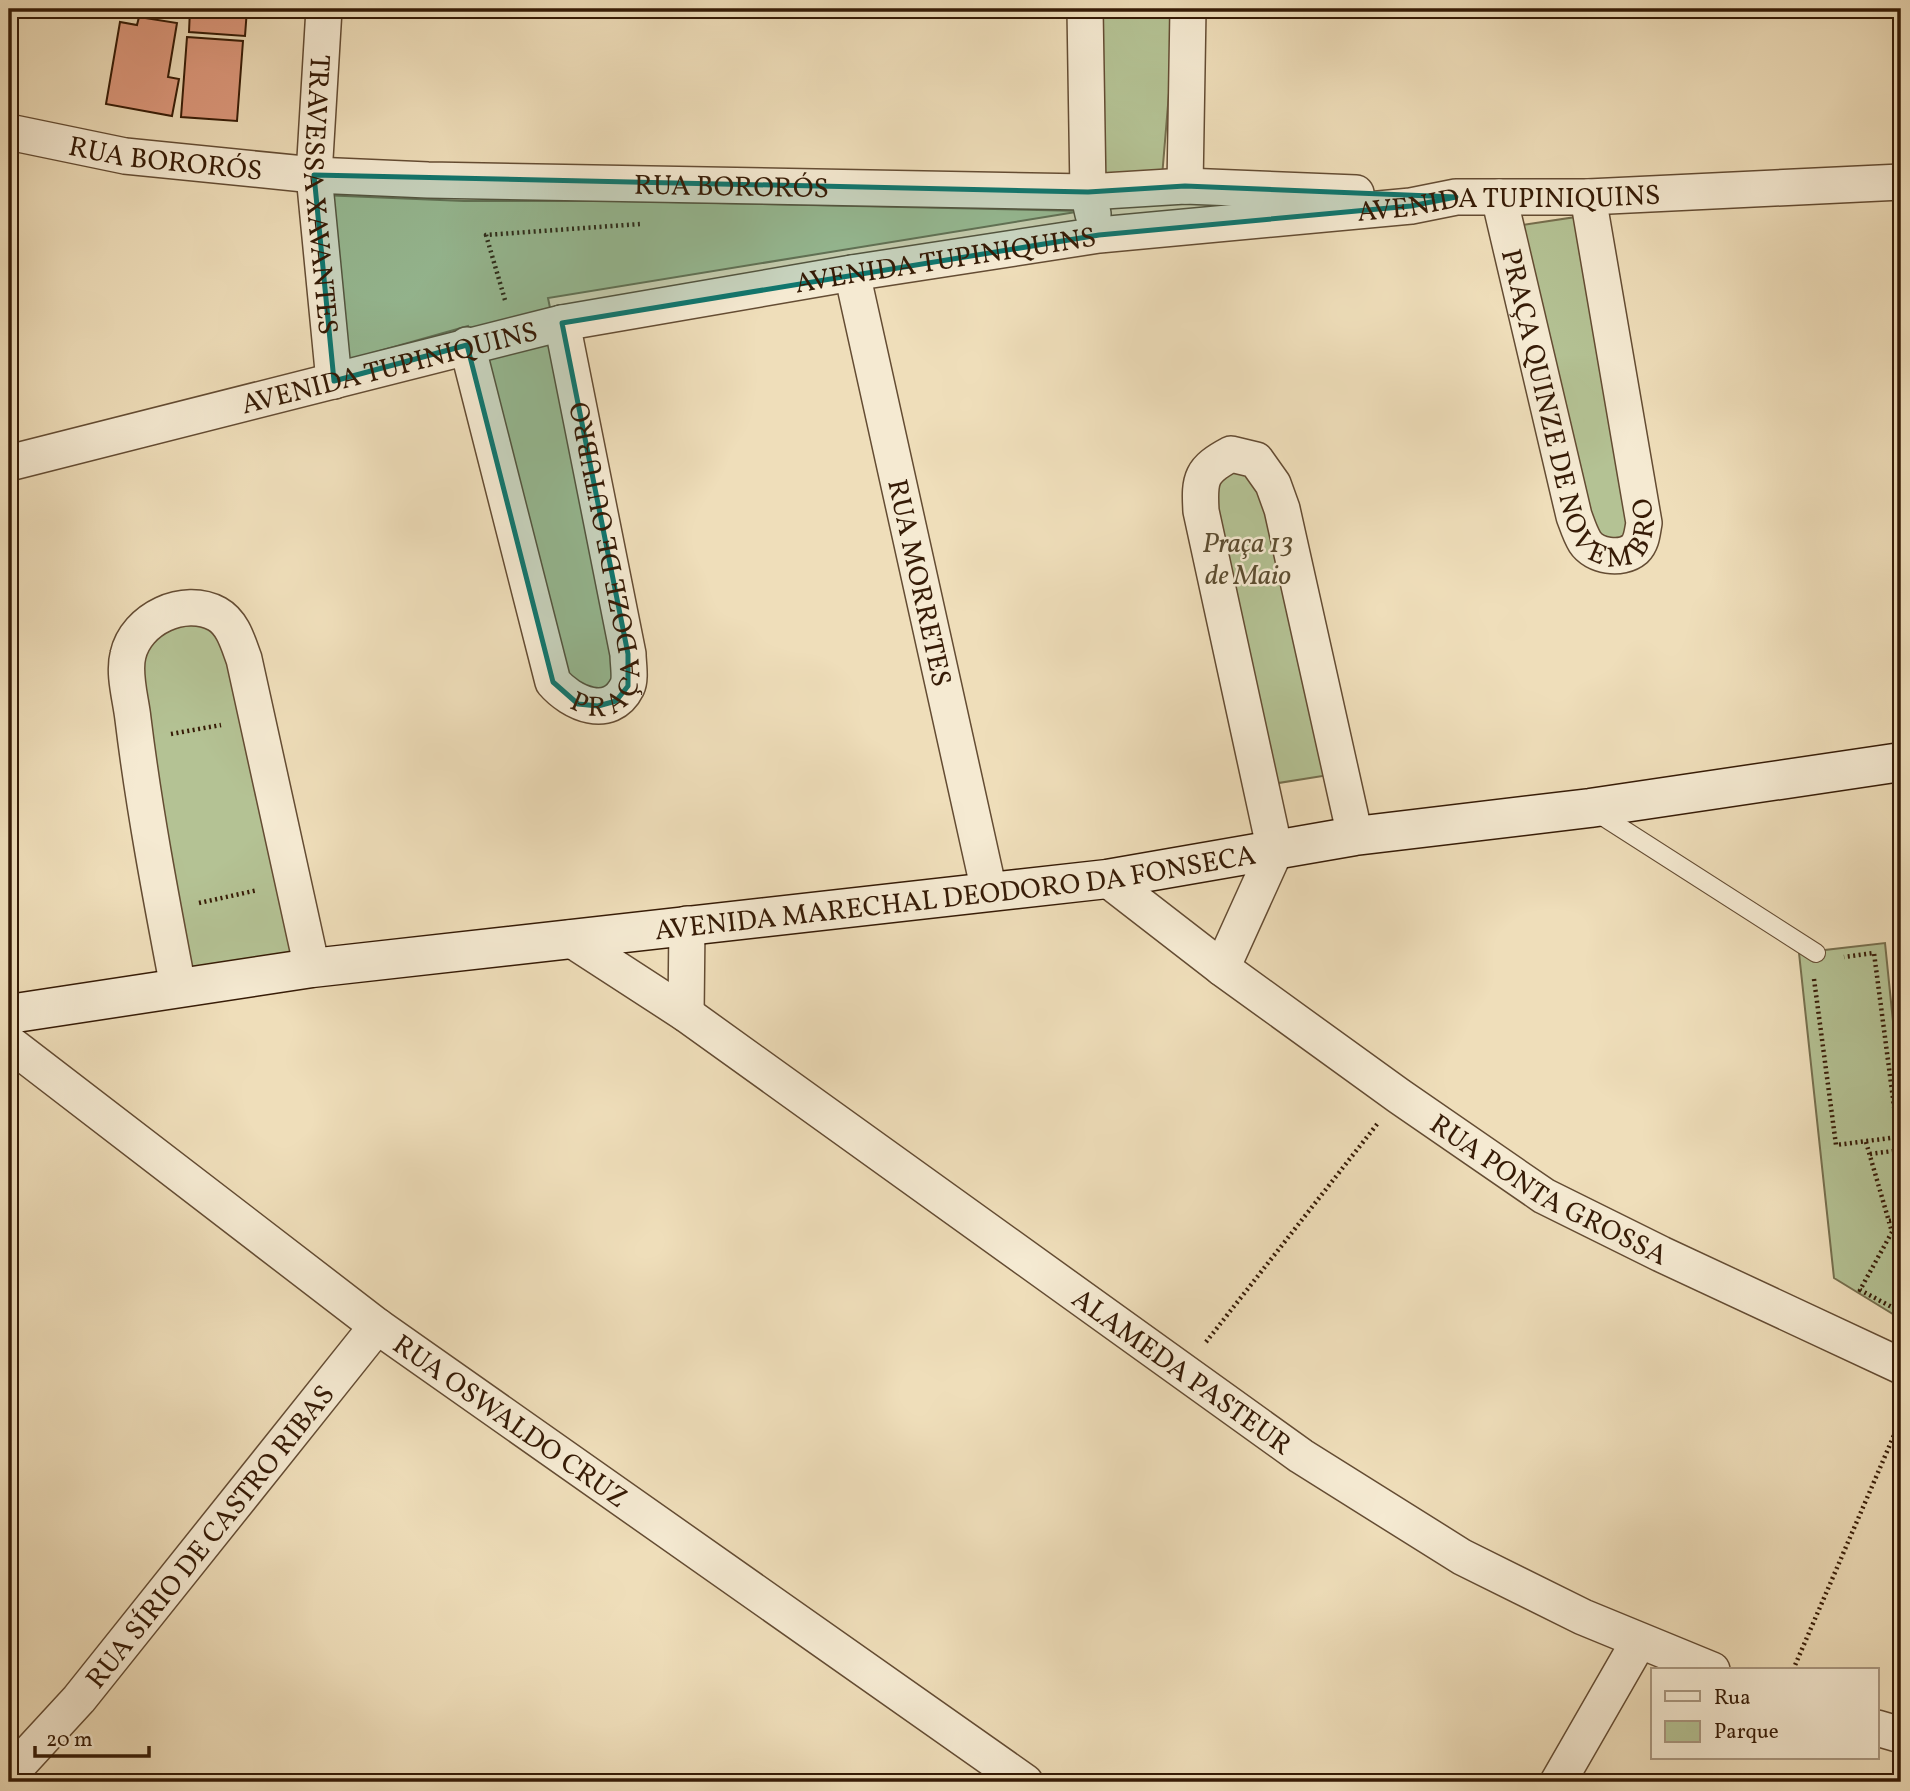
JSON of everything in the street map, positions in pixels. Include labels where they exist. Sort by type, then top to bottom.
[{"type":"street","name":"TRAVESSA XAVANTES","points":[[324,9],[314,175],[334,381]]},
{"type":"street","points":[[1085,9],[1087,192],[1099,235]]},
{"type":"street","points":[[1185,186],[1188,9]]},
{"type":"street","name":"RUA BORORÓS","points":[[9,132],[124,156],[314,175],[428,180],[1087,192],[1185,186],[1456,197]]},
{"type":"street","name":"AVENIDA TUPINIQUINS","points":[[9,463],[562,323],[852,273],[1099,235],[1411,206],[1456,197],[1588,197],[1901,183]]},
{"type":"street","name":"PRAÇA QUINZE DE NOVEMBRO","points":[[1499,197],[1574,516],[1585,543],[1601,555],[1616,555],[1635,548],[1642,539],[1644,523],[1588,197]]},
{"type":"street","name":"RUA MORRETES","points":[[852,273],[989,891]]},
{"type":"street","name":"PRAÇA DOZE DE OUTUBRO","points":[[467,345],[553,682],[578,704],[598,706],[615,701],[628,686],[628,654],[562,323]]},
{"type":"street","points":[[1223,968],[1275,851],[1201,511],[1200,485],[1209,466],[1231,454],[1256,460],[1273,484],[1282,509],[1355,836]]},
{"type":"street","points":[[178,987],[136,741],[128,656],[143,629],[167,611],[191,608],[217,614],[233,631],[244,659],[312,968]]},
{"type":"street","name":"AVENIDA MARECHAL DEODORO DA FONSECA","points":[[9,1014],[312,968],[1107,879],[1355,836],[1590,808],[1901,762]]},
{"type":"street","name":"RUA PONTA GROSSA","points":[[1107,879],[1223,968],[1399,1096],[1544,1196],[1901,1366]]},
{"type":"street","points":[[686,1014],[687,924]]},
{"type":"street","name":"ALAMEDA PASTEUR","points":[[569,938],[686,1014],[1301,1456],[1462,1557],[1639,1641],[1707,1668]]},
{"type":"street","name":"RUA OSWALDO CRUZ","points":[[9,1043],[377,1326],[1024,1782]]},
{"type":"street","name":"RUA SÍRIO DE CASTRO RIBAS","points":[[9,1775],[79,1699],[377,1326]]},
{"type":"street","points":[[1558,1782],[1639,1641]]},
{"type":"street","points":[[1878,1728],[1901,1735]]},
{"type":"lane","points":[[1590,808],[1816,953]]},
{"type":"path","points":[[136,741],[257,718]]},
{"type":"path","points":[[164,911],[295,883]]},
{"type":"path","points":[[1814,974],[1836,1145],[1898,1137],[1874,953],[1837,958]]},
{"type":"path","points":[[1182,1373],[1399,1096]]},
{"type":"path","points":[[1867,1142],[1892,1231],[1860,1290],[1901,1312]]},
{"type":"path","points":[[1870,1154],[1901,1150]]},
{"type":"path","points":[[1889,1221],[1901,1220]]},
{"type":"path","points":[[1794,1668],[1901,1419]]},
{"type":"highlighted area","points":[[314,175],[1088,192],[1185,186],[1456,197],[1411,206],[1099,235],[562,323],[628,654],[628,686],[616,701],[598,706],[578,704],[553,682],[467,345],[334,381]]},
{"type":"green space","points":[[1093,9],[1176,9],[1162,177],[1092,178]]},
{"type":"green space","points":[[321,195],[464,201],[620,201],[1082,211],[548,298],[622,656],[624,680],[594,696],[557,675],[468,326],[337,363]]},
{"type":"green space","points":[[1576,217],[1634,517],[1619,546],[1590,531],[1523,225]]},
{"type":"green space","name":"Praça 13 de Maio","points":[[1222,467],[1239,467],[1264,483],[1329,775],[1266,785],[1205,505]]},
{"type":"green space","points":[[175,618],[225,627],[300,954],[182,976],[137,649]]},
{"type":"green space","points":[[1885,943],[1901,1100],[1901,1319],[1834,1278],[1799,953]]},
{"type":"building","points":[[190,9],[247,9],[245,36],[189,32]]},
{"type":"building","points":[[139,17],[177,23],[168,77],[179,79],[172,116],[106,104],[120,22],[137,25]]},
{"type":"building","points":[[187,37],[243,41],[237,121],[181,117]]}]
